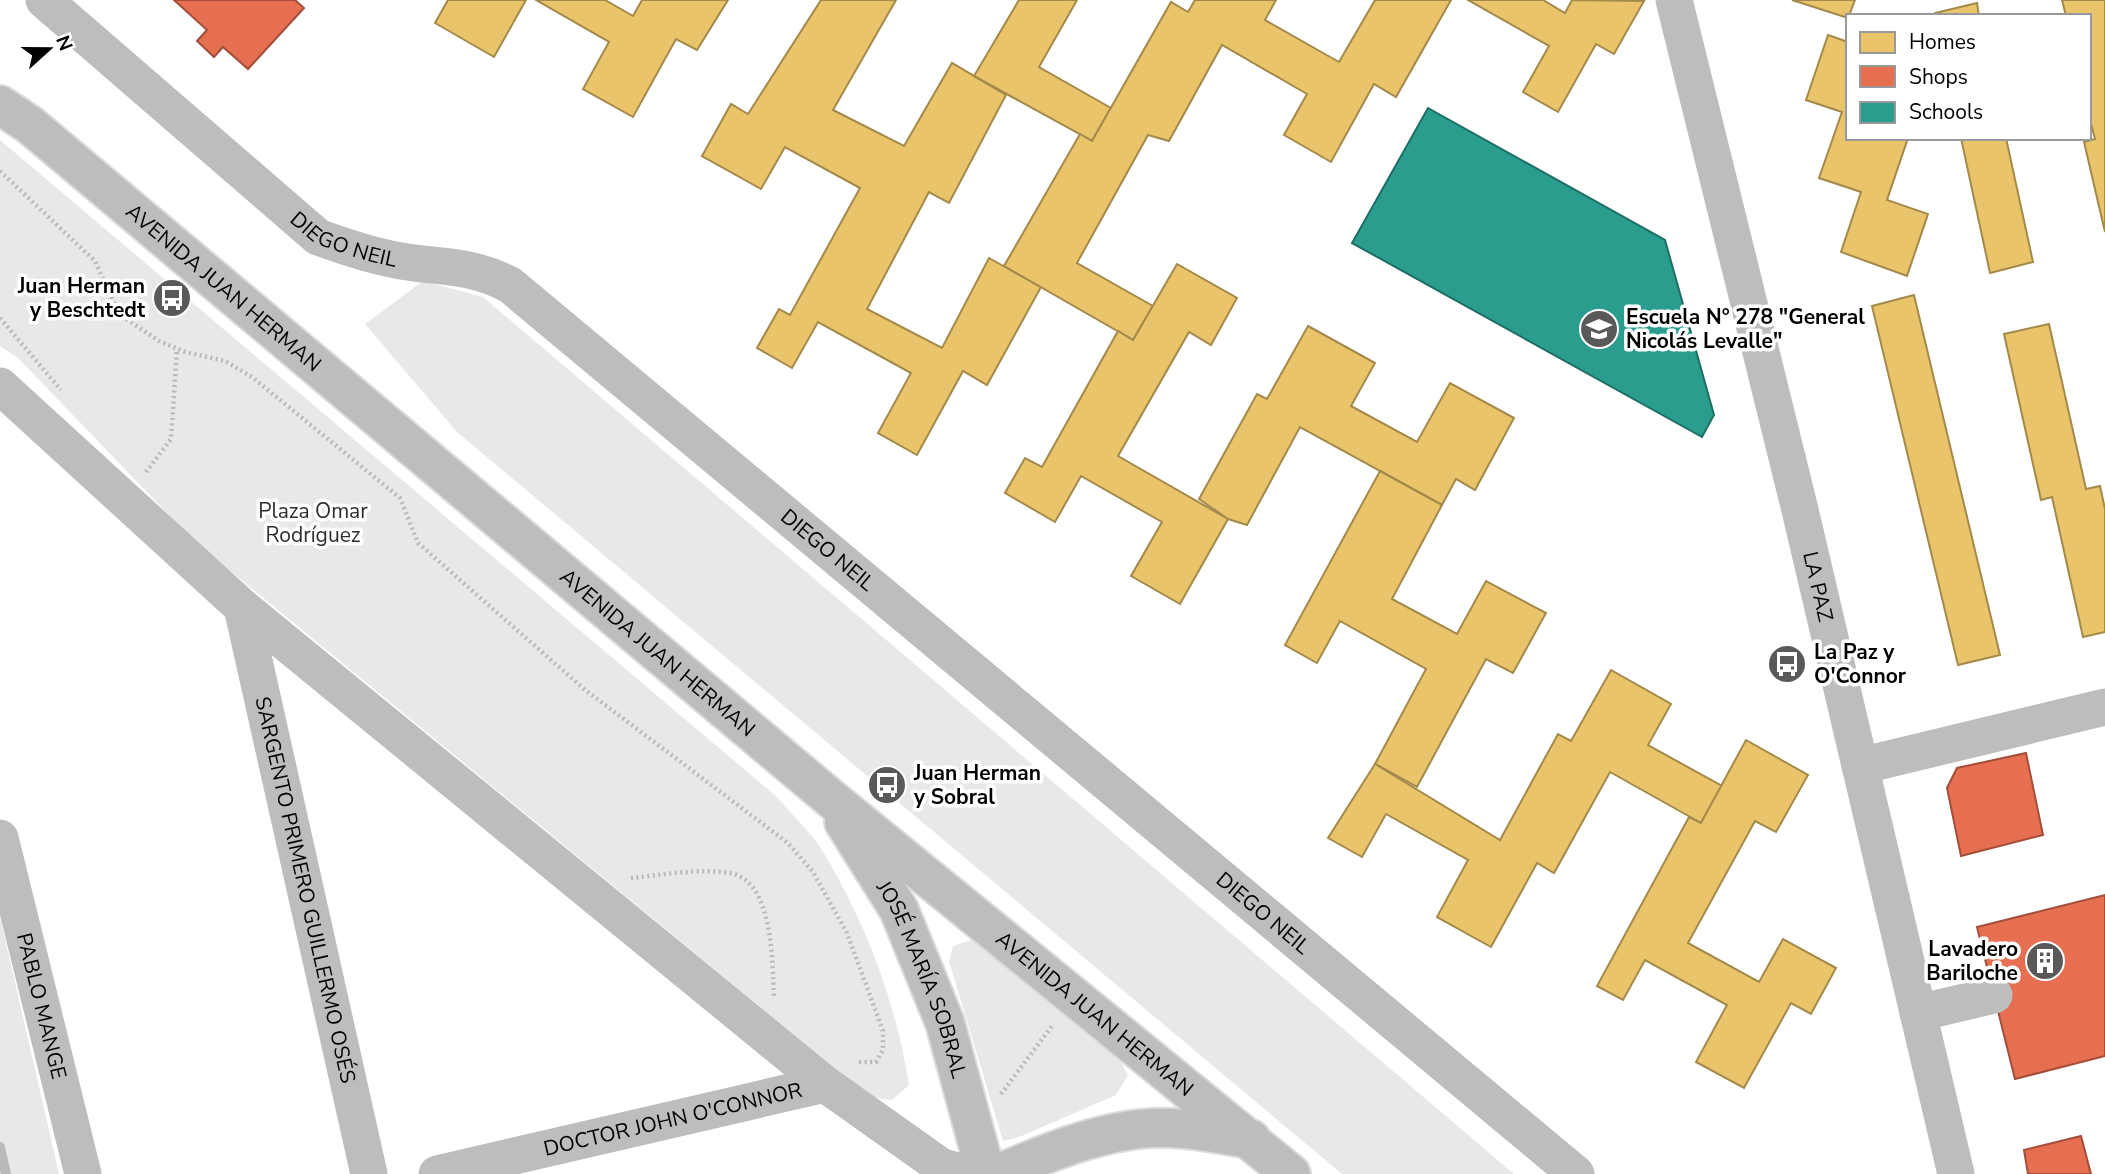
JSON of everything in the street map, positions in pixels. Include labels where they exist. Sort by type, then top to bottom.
[{"type":"main road","name":"AVENIDA JUAN HERMAN","points":[[0,78],[15,115],[828,797],[1291,1174]]},
{"type":"main road","name":"JOSÉ MARÍA SOBRAL","points":[[828,797],[899,910],[945,1023],[986,1174]]},
{"type":"main road","points":[[998,1174],[1045,1153],[1102,1136],[1168,1128],[1251,1139]]},
{"type":"street","name":"DIEGO NEIL","points":[[44,0],[318,237],[347,248],[401,261],[483,271],[510,285],[1576,1174]]},
{"type":"street","name":"LA PAZ","points":[[1674,0],[1956,1174]]},
{"type":"street","points":[[0,386],[242,607],[825,1084],[942,1167],[969,1174]]},
{"type":"street","name":"SARGENTO PRIMERO GUILLERMO OSÉS","points":[[242,607],[369,1174]]},
{"type":"street","points":[[1860,766],[2105,707]]},
{"type":"street","name":"PABLO MANGE","points":[[0,838],[83,1174]]},
{"type":"street","points":[[1918,1013],[1994,995]]},
{"type":"street","name":"DOCTOR JOHN O'CONNOR","points":[[437,1174],[825,1084]]},
{"type":"path","points":[[0,171],[95,261],[119,314],[159,341],[177,349],[225,361],[252,377],[400,498],[418,543],[584,689],[788,843],[813,872],[847,933],[883,1031],[883,1050],[876,1062],[852,1061]]},
{"type":"path","points":[[0,318],[67,397]]},
{"type":"path","points":[[143,475],[171,439],[177,349]]},
{"type":"path","points":[[134,466],[151,483]]},
{"type":"path","points":[[637,887],[627,878],[732,873],[751,884],[762,902],[769,936],[775,1004],[766,997]]},
{"type":"path","points":[[993,1088],[996,1100],[1059,1017]]},
{"type":"green space","name":"Plaza Omar Rodríguez","points":[[0,140],[777,797],[820,847],[867,937],[888,995],[909,1085],[892,1100],[870,1097],[194,541],[19,359],[0,346]]},
{"type":"green space","points":[[423,281],[483,297],[1514,1174],[1342,1174],[457,432],[365,324]]},
{"type":"green space","points":[[0,917],[59,1174],[0,1174]]},
{"type":"green space","points":[[972,940],[988,947],[1121,1062],[1128,1075],[1116,1095],[1017,1138],[1003,1141],[949,961],[953,946]]},
{"type":"building: Homes","points":[[448,0],[526,0],[494,57],[435,23]]},
{"type":"building: Homes","points":[[536,0],[605,0],[633,16],[642,0],[728,0],[697,50],[676,39],[633,117],[583,89],[609,42]]},
{"type":"building: Homes","points":[[821,0],[896,0],[833,110],[904,146],[952,63],[1006,95],[949,203],[929,192],[867,309],[942,348],[989,258],[1041,287],[987,385],[963,371],[917,455],[878,433],[911,373],[818,322],[792,368],[757,348],[779,309],[790,315],[860,188],[785,147],[761,189],[702,156],[731,104],[748,114]]},
{"type":"building: Homes","points":[[1019,0],[1077,0],[1039,67],[1111,108],[1092,141],[974,76]]},
{"type":"building: Homes","points":[[1195,0],[1276,0],[1265,20],[1339,62],[1375,0],[1451,0],[1396,97],[1374,84],[1331,162],[1284,135],[1307,94],[1222,45],[1169,141],[1148,135],[1077,263],[1153,306],[1133,340],[1004,266],[1080,134],[1092,141],[1171,2],[1188,12]]},
{"type":"building: Homes","points":[[1468,0],[1543,0],[1565,13],[1572,0],[1644,1],[1614,54],[1596,44],[1558,112],[1523,92],[1549,46]]},
{"type":"building: Homes","points":[[1792,0],[1855,0],[1846,17]]},
{"type":"building: Homes","points":[[2062,0],[2105,0],[2105,232],[2084,142],[2095,139],[2091,124],[2091,14],[2066,14]]},
{"type":"building: Homes","points":[[1977,3],[1979,14],[1935,14]]},
{"type":"building: Homes","points":[[1828,35],[1846,41],[1846,140],[1907,140],[1887,200],[1928,214],[1907,276],[1841,252],[1861,192],[1819,178],[1842,112],[1806,100]]},
{"type":"building: Homes","points":[[1961,140],[2006,140],[2033,262],[1990,273]]},
{"type":"building: Homes","points":[[1177,264],[1237,298],[1211,345],[1189,332],[1118,456],[1228,519],[1180,604],[1131,576],[1162,522],[1081,476],[1055,522],[1005,493],[1025,458],[1042,467],[1118,331],[1133,340]]},
{"type":"building: Homes","points":[[1914,295],[2000,655],[1958,665],[1872,306]]},
{"type":"building: Homes","points":[[2049,324],[2086,489],[2100,486],[2105,509],[2105,632],[2083,637],[2052,497],[2041,500],[2004,334]]},
{"type":"building: Homes","points":[[1308,326],[1375,363],[1351,406],[1417,442],[1450,383],[1514,418],[1475,490],[1456,479],[1442,505],[1300,427],[1247,525],[1228,519],[1199,499],[1257,394],[1267,399]]},
{"type":"building: Homes","points":[[1380,471],[1442,505],[1392,599],[1457,634],[1486,581],[1546,613],[1513,673],[1486,659],[1417,787],[1375,764],[1426,669],[1340,621],[1317,663],[1285,645]]},
{"type":"building: Homes","points":[[1611,670],[1671,704],[1648,745],[1722,786],[1701,823],[1610,772],[1554,873],[1537,863],[1491,947],[1437,917],[1468,860],[1386,814],[1362,857],[1328,838],[1375,764],[1500,840],[1558,734],[1571,741]]},
{"type":"building: Homes","points":[[1746,740],[1808,775],[1776,832],[1755,821],[1688,943],[1759,982],[1783,939],[1836,968],[1811,1014],[1791,1003],[1744,1088],[1696,1062],[1727,1005],[1645,960],[1623,1000],[1597,986],[1689,817],[1701,823]]},
{"type":"building: Shops","points":[[174,0],[295,0],[304,8],[248,69],[223,47],[214,57],[197,41],[207,30]]},
{"type":"building: Shops","points":[[2026,753],[2043,835],[1961,856],[1947,788],[1957,768]]},
{"type":"building: Shops","name":"Lavadero Bariloche","points":[[2105,895],[2105,1056],[2015,1079],[1977,927]]},
{"type":"building: Shops","points":[[2081,1136],[2091,1174],[2028,1174],[2024,1150]]},
{"type":"building: Schools","name":"Escuela N° 278 \"General Nicolás Levalle\"","points":[[1428,108],[1665,240],[1714,415],[1702,437],[1352,243]]},
{"type":"waterway","points":[[0,1147],[6,1174]]},
{"type":"place","name":"Juan Herman y Beschtedt","points":[[172,298]]},
{"type":"place","name":"Escuela N° 278 \"General Nicolás Levalle\"","points":[[1599,329]]},
{"type":"place","name":"La Paz y O'Connor","points":[[1787,664]]},
{"type":"place","name":"Juan Herman y Sobral","points":[[887,785]]},
{"type":"place","name":"Lavadero Bariloche","points":[[2045,961]]}]
